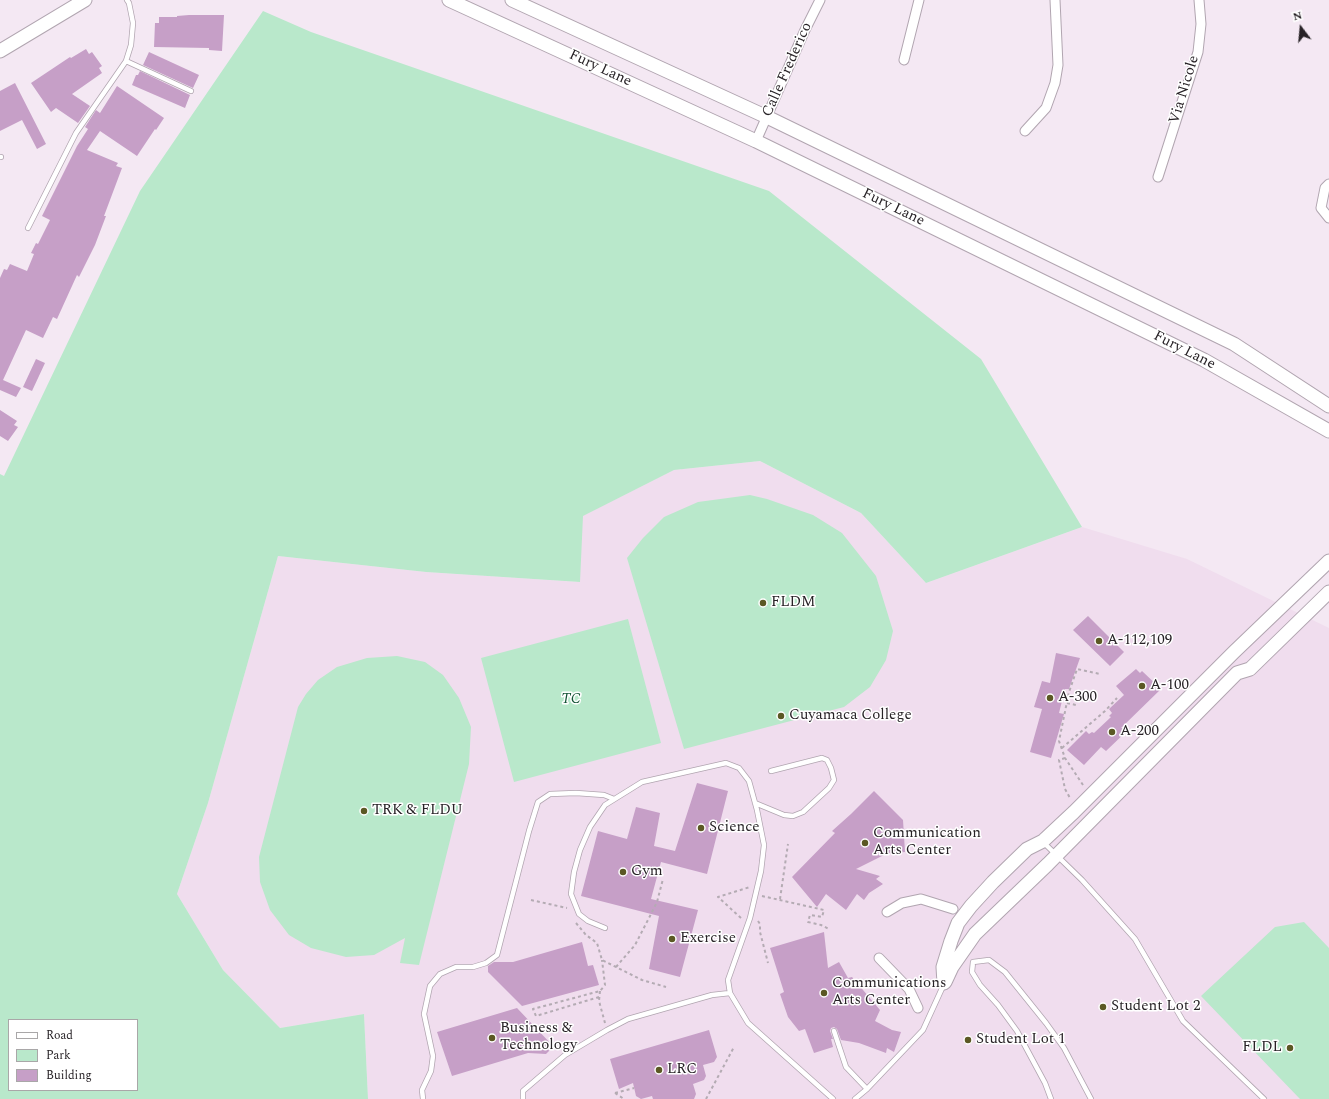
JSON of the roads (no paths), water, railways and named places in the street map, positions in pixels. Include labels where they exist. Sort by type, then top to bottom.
[{"type":"main road","points":[[0,51],[85,0]]},
{"type":"main road","name":"Fury Lane","points":[[449,0],[756,141],[1204,360],[1329,431]]},
{"type":"main road","name":"Fury Lane","points":[[512,0],[767,117],[1234,344],[1329,406]]},
{"type":"main road","points":[[944,983],[943,967],[958,923],[971,906],[1027,849],[1042,841],[1074,812],[1234,652],[1329,561]]},
{"type":"main road","points":[[944,983],[952,967],[975,934],[1237,673],[1250,669],[1329,592]]},
{"type":"main road","points":[[1057,854],[1055,847],[1056,841],[1074,812]]},
{"type":"street","name":"Calle Frederico","points":[[756,141],[805,30],[820,0]]},
{"type":"street","points":[[904,60],[919,0]]},
{"type":"street","points":[[1025,131],[1046,108],[1055,83],[1058,65],[1055,0]]},
{"type":"street","name":"Via Nicole","points":[[1158,177],[1198,52],[1201,24],[1199,0]]},
{"type":"street","points":[[1329,184],[1325,188],[1321,208],[1329,218]]},
{"type":"street","points":[[886,912],[902,903],[921,899],[953,909]]},
{"type":"street","points":[[879,958],[909,989],[918,1008]]},
{"type":"lane","points":[[28,228],[76,133],[126,60],[131,45],[132,23],[129,3],[127,0]]},
{"type":"lane","points":[[126,60],[192,91]]},
{"type":"lane","points":[[755,803],[784,815],[793,816],[803,812],[829,788],[834,780],[827,760],[822,758],[771,771]]},
{"type":"lane","points":[[605,928],[588,921],[579,914],[571,894],[574,872],[580,850],[590,827],[605,805],[642,782],[726,762],[739,768],[749,781],[764,846],[756,895],[748,924],[728,980],[730,993],[748,1023],[833,1099]]},
{"type":"lane","points":[[423,1099],[422,1090],[431,1071],[433,1056],[424,1014],[430,986],[440,974],[456,967],[473,967],[486,963],[496,955],[538,802],[550,794],[576,793],[604,796],[614,799]]},
{"type":"lane","points":[[1042,841],[1082,880],[1135,939],[1182,1021],[1264,1099]]},
{"type":"lane","points":[[1050,1099],[1044,1083],[1016,1031],[998,1005],[980,985],[972,972],[973,962],[989,960],[1005,972],[1064,1048],[1090,1099]]},
{"type":"lane","points":[[855,1099],[867,1089],[923,1030],[944,983]]},
{"type":"lane","points":[[523,1099],[523,1091],[565,1055],[628,1019],[712,995],[730,993]]},
{"type":"lane","points":[[834,1032],[846,1067],[867,1089]]},
{"type":"place","name":"FLDM","points":[[763,603]]},
{"type":"place","name":"A-112,109","points":[[1099,641]]},
{"type":"place","name":"A-100","points":[[1142,686]]},
{"type":"place","name":"A-300","points":[[1050,698]]},
{"type":"place","name":"Cuyamaca College","points":[[781,716]]},
{"type":"place","name":"A-200","points":[[1112,732]]},
{"type":"place","name":"TRK & FLDU","points":[[364,811]]},
{"type":"place","name":"Science","points":[[701,828]]},
{"type":"place","name":"Communication Arts Center","points":[[865,843]]},
{"type":"place","name":"Gym","points":[[623,872]]},
{"type":"place","name":"Exercise","points":[[672,939]]},
{"type":"place","name":"Communications Arts Center","points":[[824,993]]},
{"type":"place","name":"Student Lot 2","points":[[1103,1007]]},
{"type":"place","name":"Business & Technology","points":[[492,1038]]},
{"type":"place","name":"Student Lot 1","points":[[968,1040]]},
{"type":"place","name":"FLDL","points":[[1290,1048]]},
{"type":"place","name":"LRC","points":[[659,1070]]},
{"type":"park label","name":"TC","points":[[571,700]]}]
